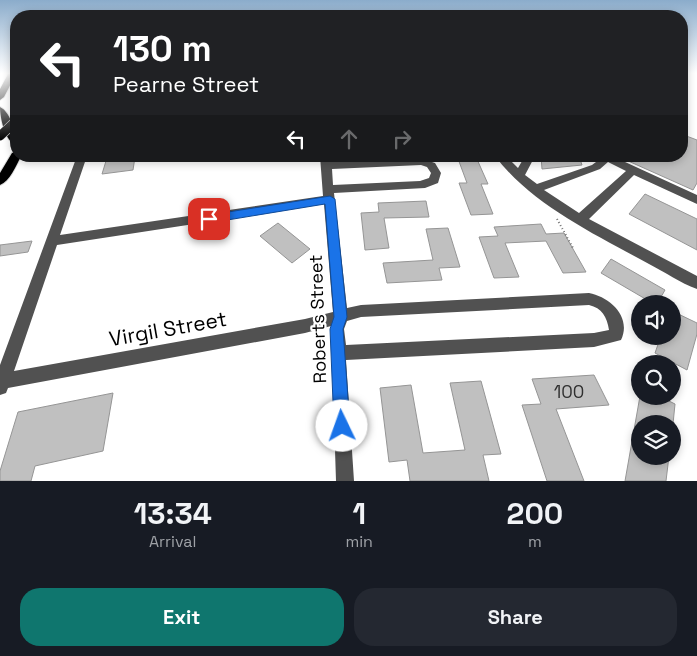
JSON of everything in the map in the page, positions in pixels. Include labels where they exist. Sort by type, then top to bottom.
[{"type":"main road","points":[[0,110],[10,130]]},
{"type":"main road","points":[[0,125],[10,116]]},
{"type":"main road","points":[[0,136],[10,127]]},
{"type":"main road","points":[[0,181],[13,162]]},
{"type":"street","points":[[1,384],[80,162]]},
{"type":"street","name":"Roberts Street","points":[[326,162],[341,317],[336,329],[345,481]]},
{"type":"street","points":[[52,241],[330,194],[421,185],[434,180],[436,173],[431,165],[422,162]]},
{"type":"street","points":[[506,162],[535,189],[581,219],[692,280],[697,288]]},
{"type":"street","points":[[519,176],[527,162]]},
{"type":"street","points":[[535,189],[596,168],[604,162]]},
{"type":"street","points":[[618,162],[697,200]]},
{"type":"street","points":[[581,219],[633,170]]},
{"type":"street","name":"Virgil Street","points":[[1,384],[305,326],[361,311],[589,299],[597,300],[609,308],[617,323],[616,335],[594,340],[338,353]]},
{"type":"path","points":[[557,219],[573,248]]},
{"type":"building","points":[[688,137],[697,140],[697,183],[693,190],[630,162],[688,162]]},
{"type":"building","points":[[106,162],[134,162],[133,170],[102,174]]},
{"type":"building","points":[[459,162],[478,162],[488,184],[481,184],[493,214],[471,215],[459,183],[467,183]]},
{"type":"building","points":[[541,162],[581,162],[582,165],[542,169]]},
{"type":"building","points":[[645,194],[697,219],[697,250],[629,214]]},
{"type":"building","points":[[426,201],[429,217],[384,218],[389,248],[365,250],[361,213],[379,212],[378,203]]},
{"type":"building","points":[[278,223],[310,249],[292,263],[260,236]]},
{"type":"building","points":[[541,224],[546,234],[564,233],[586,272],[563,273],[546,241],[505,243],[519,277],[494,278],[479,237],[498,236],[494,227]]},
{"type":"building","points":[[448,228],[460,267],[439,268],[442,280],[387,283],[383,263],[433,260],[426,229]]},
{"type":"building","points":[[32,241],[28,252],[0,256],[0,245]]},
{"type":"building","points":[[611,259],[665,290],[662,295],[639,295],[601,273]]},
{"type":"building","points":[[681,315],[697,323],[697,334],[687,370],[681,367],[681,355],[659,355],[655,353],[658,345],[681,345]]},
{"type":"building","points":[[594,375],[609,405],[556,409],[584,481],[547,481],[522,405],[541,404],[532,379]]},
{"type":"building","points":[[481,381],[501,454],[483,455],[489,481],[410,481],[407,460],[389,462],[380,388],[411,385],[423,453],[465,450],[450,383]]},
{"type":"building","points":[[113,393],[103,451],[35,466],[31,481],[0,481],[0,471],[18,412]]},
{"type":"building","points":[[638,405],[675,405],[674,415],[637,415]]},
{"type":"building","points":[[631,447],[631,465],[668,465],[666,481],[625,481]]},
{"type":"route","points":[[209,219],[330,199],[341,317],[336,329],[342,426]]}]
